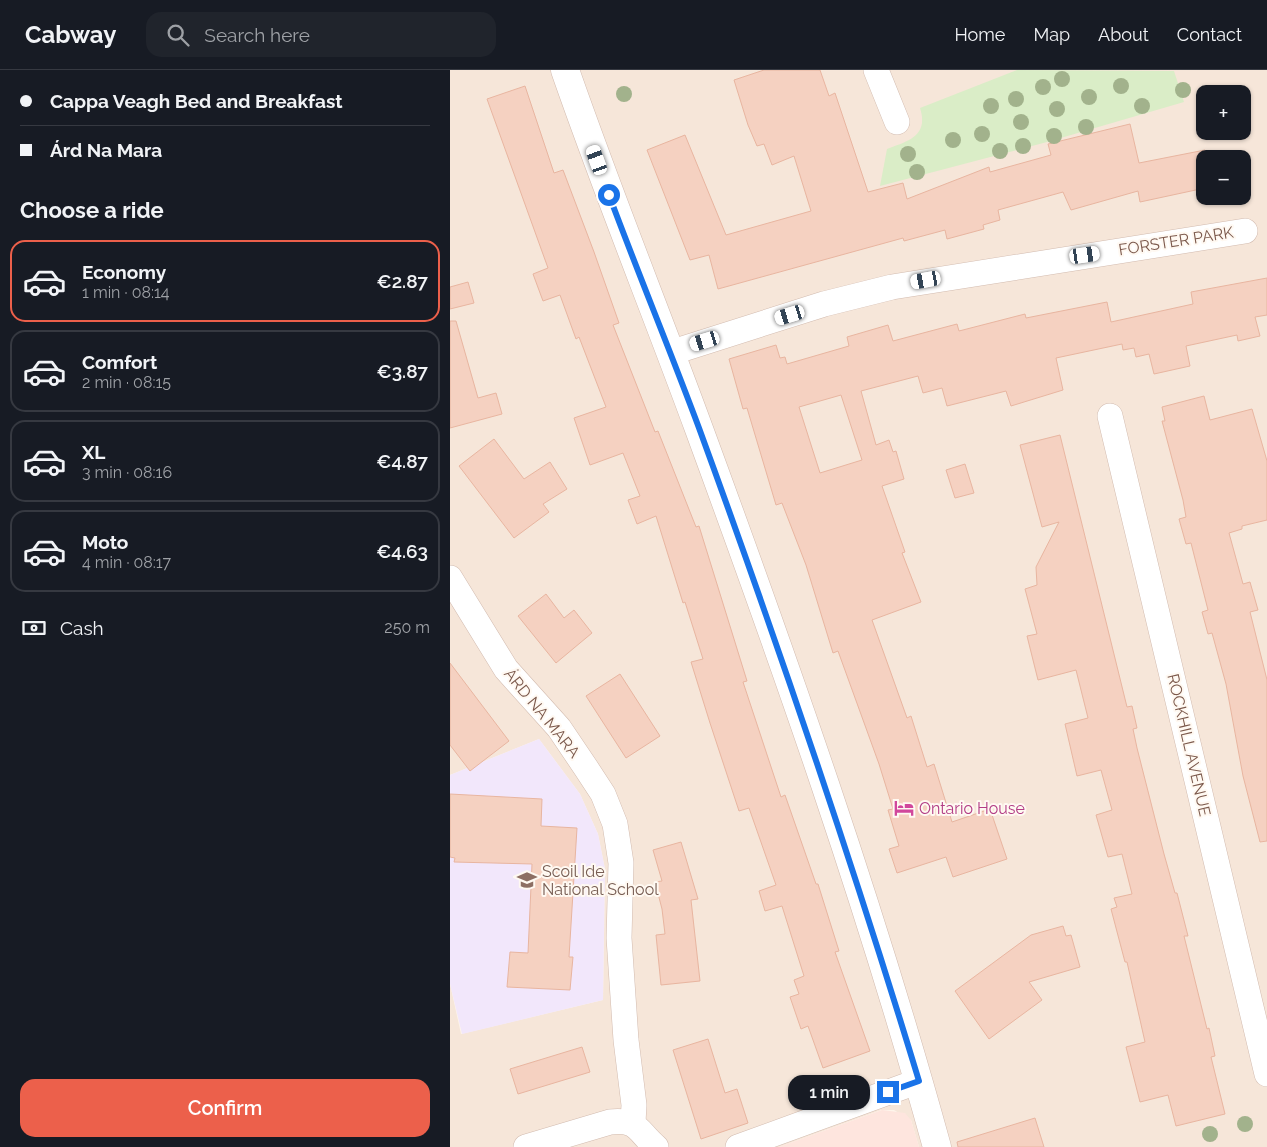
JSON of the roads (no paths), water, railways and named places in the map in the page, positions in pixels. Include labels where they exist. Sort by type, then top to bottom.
[{"type":"street","points":[[565,70],[616,212],[670,353],[821,771],[864,900],[937,1147]]},
{"type":"street","points":[[876,70],[897,122]]},
{"type":"street","name":"FORSTER PARK","points":[[670,353],[824,304],[892,286],[1245,231]]},
{"type":"street","name":"ROCKHILL AVENUE","points":[[1110,416],[1267,1074]]},
{"type":"street","name":"ÁRD NA MARA","points":[[450,578],[506,668],[559,728],[586,768],[603,794],[615,824],[621,863],[619,938],[626,1040],[634,1105],[633,1122]]},
{"type":"street","points":[[738,1147],[919,1081]]},
{"type":"street","points":[[526,1147],[610,1122],[633,1122],[656,1147]]},
{"type":"place","name":"Ontario House","points":[[904,808]]},
{"type":"place","name":"Scoil Ide National School","points":[[527,880]]}]
